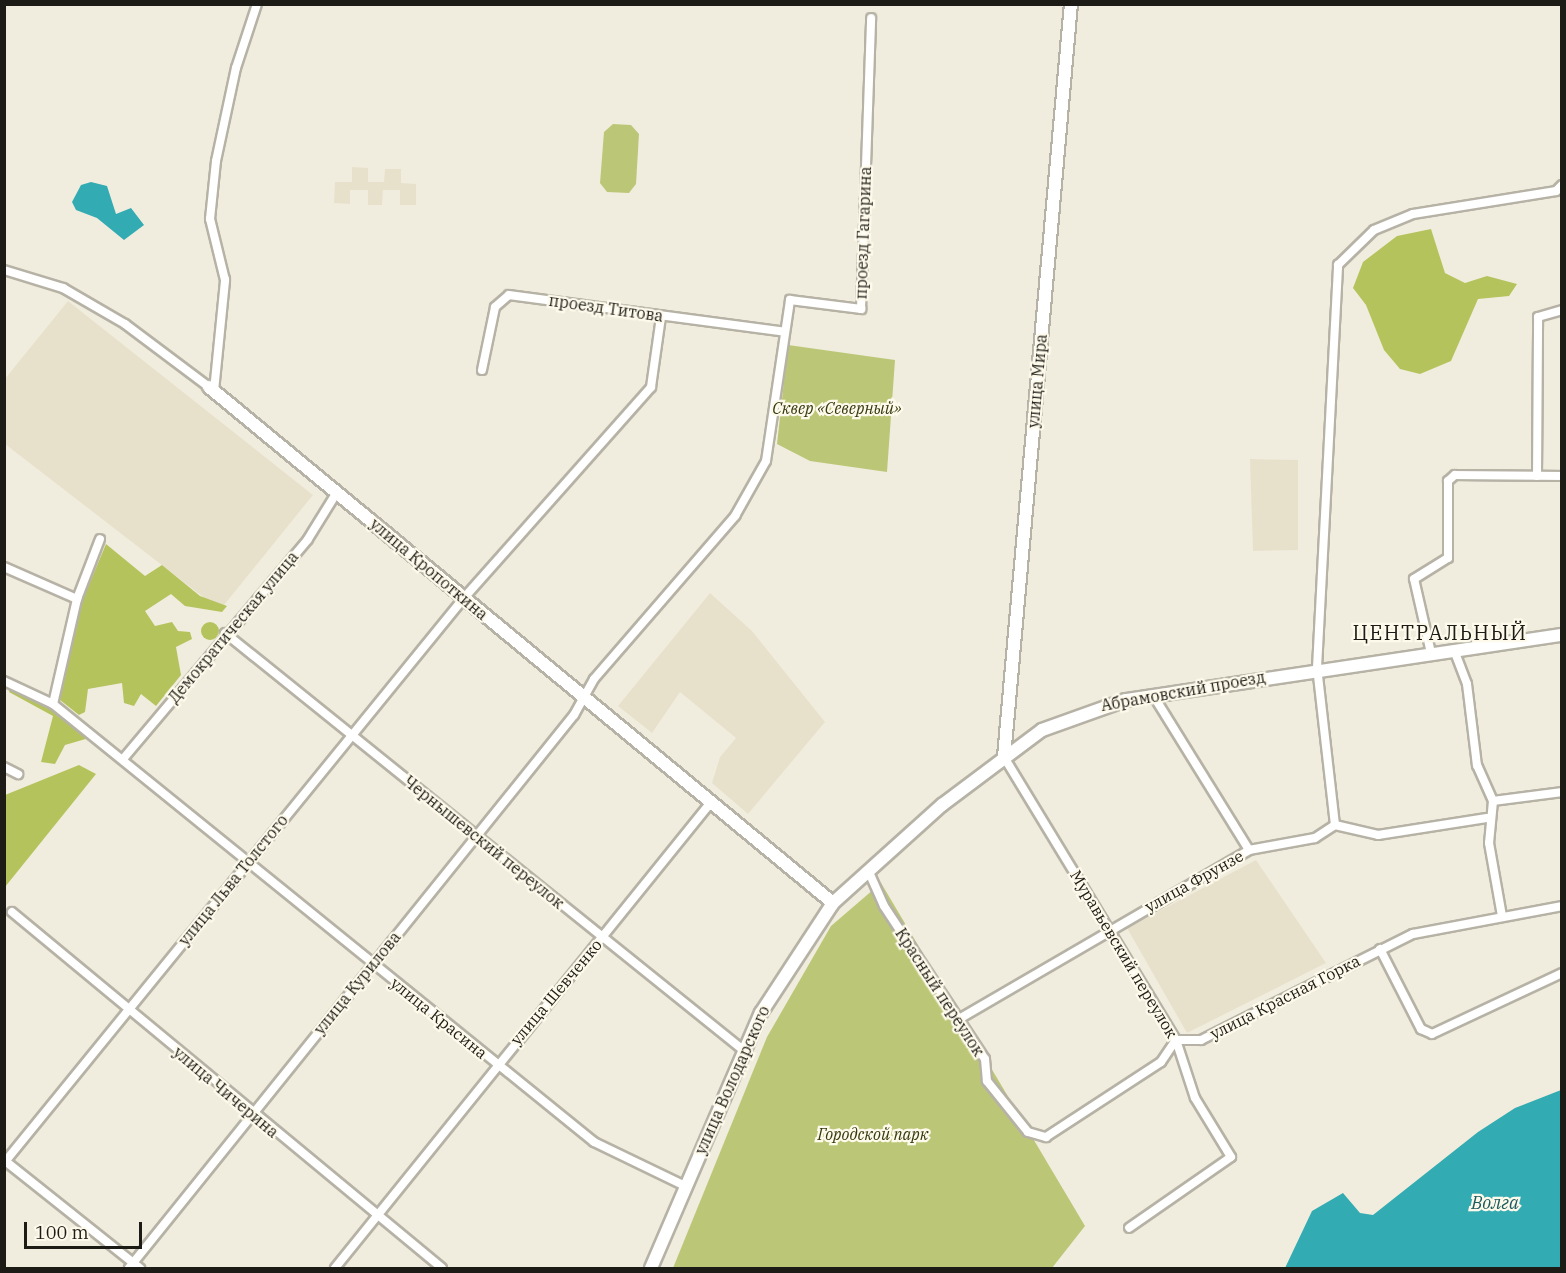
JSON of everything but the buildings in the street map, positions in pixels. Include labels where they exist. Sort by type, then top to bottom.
[{"type":"street","points":[[212,389],[225,280],[210,219],[216,161],[236,68],[257,4]]},
{"type":"street","name":"улица Мира","points":[[1004,757],[1071,4]]},
{"type":"street","name":"проезд Гагарина","points":[[582,697],[735,516],[766,461],[790,300],[861,309],[872,18]]},
{"type":"street","points":[[1487,818],[1378,835],[1335,825],[1317,668],[1338,265],[1374,230],[1413,214],[1556,191],[1562,185]]},
{"type":"street","name":"улица Кропоткина","points":[[4,270],[63,288],[125,324],[212,389],[833,903]]},
{"type":"street","name":"проезд Титова","points":[[482,370],[495,307],[509,295],[785,332]]},
{"type":"street","points":[[1537,476],[1538,317],[1562,310]]},
{"type":"street","name":"улица Льва Толстого","points":[[5,1162],[246,862],[354,737],[463,599],[651,387],[662,317]]},
{"type":"street","points":[[1431,653],[1414,579],[1448,558],[1448,481],[1455,475],[1562,476]]},
{"type":"street","name":"Демократическая улица","points":[[123,759],[225,633],[308,539],[337,492]]},
{"type":"street","points":[[53,704],[77,599],[100,539]]},
{"type":"street","points":[[4,567],[77,599]]},
{"type":"street","name":"Чернышевский переулок","points":[[225,633],[743,1050]]},
{"type":"street","name":"Абрамовский проезд","points":[[833,903],[868,870],[1004,757],[1064,718],[1153,695],[1317,668],[1562,635]]},
{"type":"street","points":[[1454,650],[1467,684],[1478,765],[1493,801],[1487,818],[1502,916]]},
{"type":"street","name":"улица Красина","points":[[4,681],[53,704],[594,1142],[686,1186]]},
{"type":"street","points":[[1153,695],[1249,850]]},
{"type":"street","name":"улица Курилова","points":[[134,1267],[251,1113],[478,838],[574,715],[582,697]]},
{"type":"street","name":"Муравьевский переулок","points":[[1004,757],[1176,1040],[1195,1098],[1231,1157],[1129,1228]]},
{"type":"street","points":[[4,767],[18,774]]},
{"type":"street","points":[[1493,801],[1562,792]]},
{"type":"street","name":"улица Шевченко","points":[[335,1269],[496,1063],[603,937],[712,801]]},
{"type":"street","name":"улица Фрунзе","points":[[959,1019],[1109,928],[1249,850],[1315,838],[1335,825]]},
{"type":"street","name":"Красный переулок","points":[[868,870],[884,906],[985,1059],[987,1080],[1036,1137],[1054,1135],[1161,1062],[1176,1040]]},
{"type":"street","name":"улица Володарского","points":[[651,1269],[743,1050],[792,961],[833,903]]},
{"type":"street","name":"улица Красная Горка","points":[[1176,1040],[1201,1040],[1380,949],[1439,925],[1562,906]]},
{"type":"street","name":"улица Чичерина","points":[[12,912],[128,1011],[442,1269]]},
{"type":"street","points":[[1380,949],[1421,1029],[1432,1034],[1562,973]]},
{"type":"street","points":[[5,1162],[134,1267]]},
{"type":"shaded area","points":[[352,167],[368,168],[368,182],[384,182],[385,169],[401,169],[401,183],[416,184],[416,205],[400,205],[400,190],[383,190],[382,205],[368,205],[368,190],[350,190],[350,204],[334,203],[335,182],[352,182]]},
{"type":"shaded area","points":[[68,301],[313,495],[220,610],[5,444],[4,380]]},
{"type":"shaded area","points":[[1250,459],[1298,460],[1298,550],[1253,551]]},
{"type":"shaded area","points":[[710,593],[752,631],[825,722],[748,814],[712,783],[720,757],[736,738],[680,692],[652,733],[618,706]]},
{"type":"shaded area","points":[[1256,860],[1326,963],[1187,1033],[1127,928]]},
{"type":"green space","points":[[613,124],[631,125],[639,134],[636,184],[629,193],[607,192],[600,183],[604,132]]},
{"type":"green space","points":[[1431,229],[1445,273],[1465,283],[1487,276],[1517,284],[1509,296],[1478,299],[1451,361],[1420,374],[1400,369],[1384,350],[1366,305],[1353,288],[1363,262],[1397,236]]},
{"type":"green space","name":"Сквер «Северный»","points":[[788,345],[895,360],[887,472],[810,461],[777,444]]},
{"type":"green space","points":[[106,544],[145,576],[162,565],[200,596],[227,606],[222,612],[185,606],[171,594],[145,611],[155,626],[172,622],[178,631],[190,632],[192,639],[176,647],[181,675],[156,706],[141,694],[134,706],[124,703],[122,683],[88,689],[85,712],[79,715],[60,700],[83,599]]},
{"type":"green space","points":[[210,622],[216,625],[219,631],[216,637],[210,640],[204,637],[201,631],[204,625]]},
{"type":"green space","points":[[12,686],[55,709],[89,738],[65,745],[55,764],[41,762],[53,716],[9,692]]},
{"type":"green space","points":[[79,765],[96,774],[5,887],[5,795]]},
{"type":"green space","name":"Городской парк","points":[[881,883],[1085,1226],[1052,1268],[673,1268],[767,1037],[831,926]]},
{"type":"water","points":[[91,182],[107,186],[116,214],[131,208],[144,225],[124,240],[97,218],[76,210],[72,202],[81,185]]},
{"type":"water","name":"Волга","points":[[1561,1090],[1561,1268],[1285,1268],[1312,1211],[1343,1193],[1360,1213],[1373,1215],[1478,1132],[1515,1108]]},
{"type":"district","name":"ЦЕНТРАЛЬНЫЙ","points":[[1440,632]]}]
